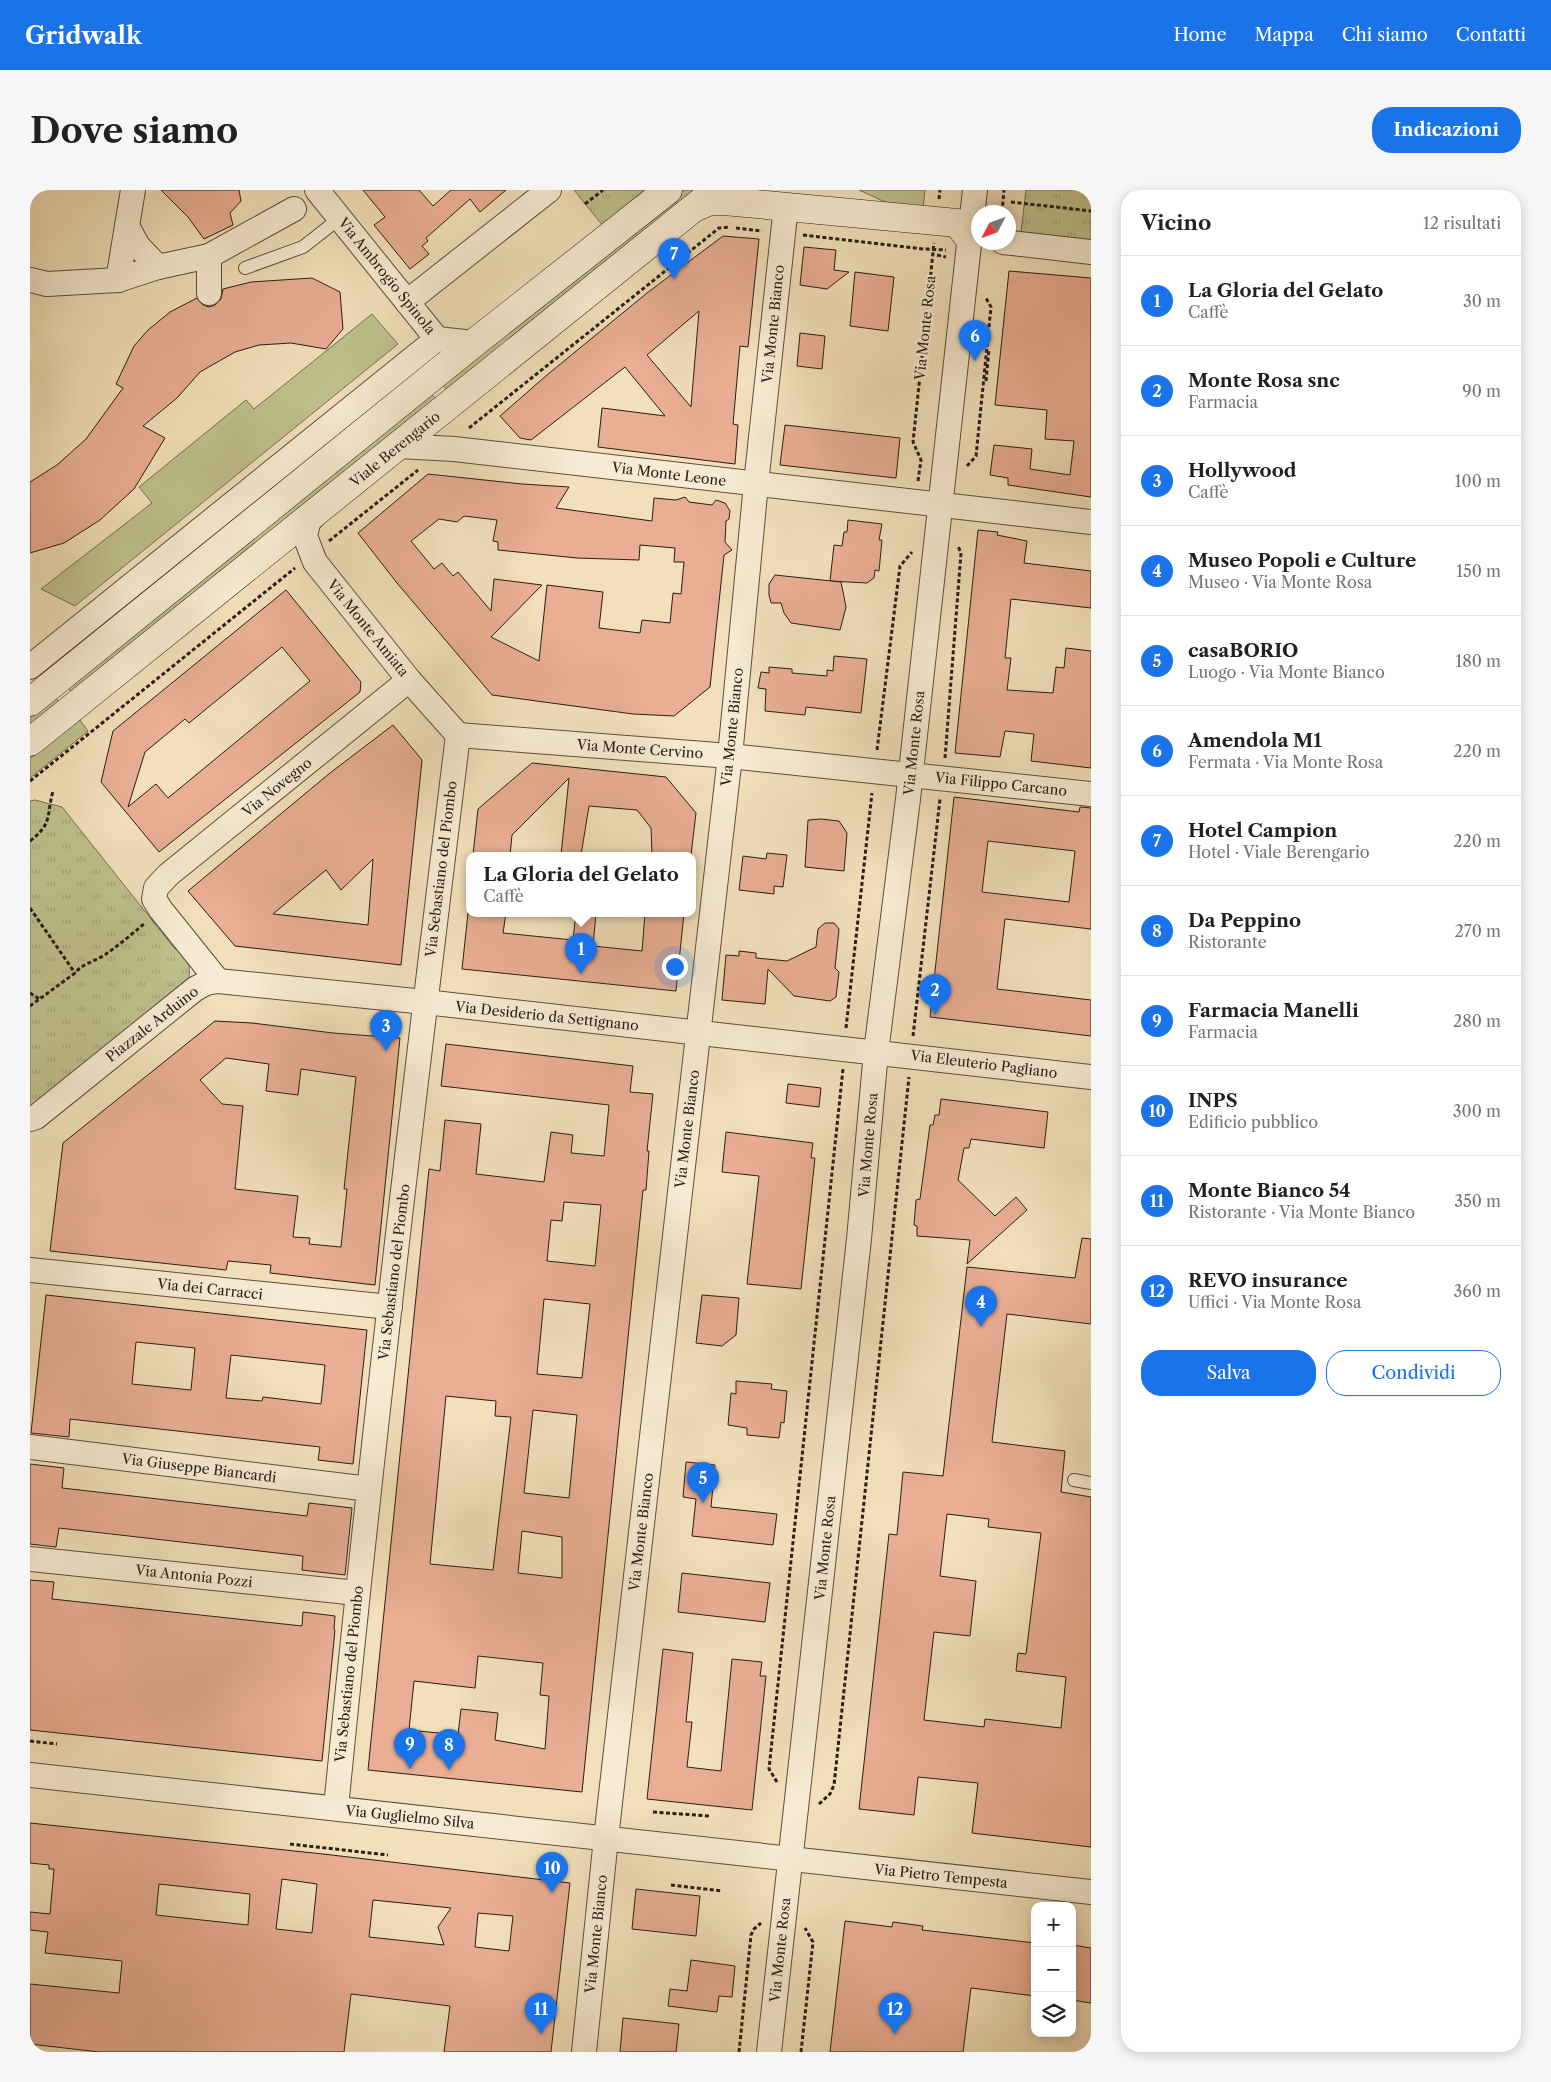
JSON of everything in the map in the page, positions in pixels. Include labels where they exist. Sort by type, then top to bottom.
[{"type":"main road","points":[[30,702],[474,343],[668,190]]},
{"type":"main road","name":"Viale Berengario","points":[[30,742],[716,190]]},
{"type":"main road","points":[[689,212],[701,204],[715,201],[788,202],[832,198],[840,190]]},
{"type":"main road","points":[[788,202],[957,223],[964,243]]},
{"type":"street","points":[[118,280],[133,190]]},
{"type":"street","name":"Via Ambrogio Spinola","points":[[317,190],[437,339]]},
{"type":"street","points":[[407,302],[549,190]]},
{"type":"street","name":"Via Monte Rosa","points":[[769,2052],[859,1239],[876,1052],[911,775],[940,505],[964,243],[975,190]]},
{"type":"street","name":"Via Monte Bianco","points":[[584,2052],[606,1838],[730,756],[756,484],[788,202]]},
{"type":"street","points":[[36,286],[118,280],[158,267],[209,256],[294,209]]},
{"type":"street","points":[[128,226],[138,246],[158,267]]},
{"type":"street","points":[[1016,243],[1091,252]]},
{"type":"street","points":[[209,256],[209,293]]},
{"type":"street","points":[[30,667],[437,339],[474,343]]},
{"type":"street","name":"Via Monte Leone","points":[[398,446],[472,451],[1091,522]]},
{"type":"street","name":"Via Monte Amiata","points":[[316,512],[308,523],[305,536],[311,556],[409,680],[458,736]]},
{"type":"street","name":"Via Novegno","points":[[152,909],[156,888],[168,875],[409,680]]},
{"type":"street","name":"Via Monte Cervino","points":[[458,736],[730,756],[911,775]]},
{"type":"street","name":"Via Sebastiano del Piombo","points":[[336,1808],[357,1593],[424,1002],[458,736]]},
{"type":"street","name":"Via Filippo Carcano","points":[[911,775],[1091,794]]},
{"type":"street","points":[[152,909],[218,981]]},
{"type":"street","name":"Via Desiderio da Settignano","points":[[218,981],[876,1052]]},
{"type":"street","name":"Piazzale Arduino","points":[[30,1119],[36,1117],[195,989],[206,983],[218,981]]},
{"type":"street","name":"Via Eleuterio Pagliano","points":[[876,1052],[1091,1077]]},
{"type":"street","name":"Via dei Carracci","points":[[30,1270],[390,1307]]},
{"type":"street","name":"Via Giuseppe Biancardi","points":[[30,1447],[369,1489]]},
{"type":"street","name":"Via Antonia Pozzi","points":[[30,1559],[357,1593]]},
{"type":"street","name":"Via Guglielmo Silva","points":[[30,1775],[790,1858]]},
{"type":"street","name":"Via Pietro Tempesta","points":[[790,1858],[1091,1892]]},
{"type":"lane","points":[[245,268],[303,247],[340,218]]},
{"type":"lane","points":[[1074,1480],[1091,1483]]},
{"type":"path","points":[[585,204],[602,190]]},
{"type":"path","points":[[1003,205],[1004,190]]},
{"type":"path","points":[[1011,202],[1091,211]]},
{"type":"path","points":[[462,434],[719,228],[770,232]]},
{"type":"path","points":[[798,235],[934,249],[964,243]]},
{"type":"path","name":"Via Monte Rosa","points":[[918,481],[920,460],[913,442],[934,241]]},
{"type":"path","points":[[937,255],[948,257]]},
{"type":"path","points":[[963,469],[976,456],[991,307],[984,290]]},
{"type":"path","points":[[986,381],[989,350]]},
{"type":"path","points":[[326,544],[426,464]]},
{"type":"path","points":[[945,757],[961,553],[955,541]]},
{"type":"path","points":[[877,746],[900,566],[910,555],[912,544]]},
{"type":"path","points":[[30,780],[303,562]]},
{"type":"path","points":[[846,1028],[873,789]]},
{"type":"path","points":[[913,1037],[941,791]]},
{"type":"path","points":[[30,841],[43,830],[48,822],[53,792]]},
{"type":"path","points":[[30,908],[76,973]]},
{"type":"path","points":[[30,1006],[76,973],[80,966],[97,960],[108,953],[152,909]]},
{"type":"path","points":[[30,993],[39,999]]},
{"type":"path","points":[[778,1786],[770,1769],[843,1071]]},
{"type":"path","points":[[816,1810],[821,1801],[830,1794],[834,1785],[909,1080]]},
{"type":"path","points":[[30,1741],[57,1744]]},
{"type":"path","points":[[653,1812],[709,1816]]},
{"type":"path","points":[[290,1844],[388,1854]]},
{"type":"path","points":[[671,1885],[722,1891]]},
{"type":"path","name":"Via Monte Rosa","points":[[739,2052],[751,1935],[754,1929],[764,1920]]},
{"type":"path","name":"Via Monte Rosa","points":[[801,2052],[813,1942],[803,1921]]},
{"type":"green space","points":[[574,190],[644,190],[603,226]]},
{"type":"green space","points":[[684,190],[698,190],[449,392],[443,385]]},
{"type":"green space","points":[[859,190],[925,190],[923,208],[885,202]]},
{"type":"green space","points":[[1026,190],[1091,190],[1091,240],[1021,232]]},
{"type":"green space","points":[[372,314],[398,344],[75,606],[41,589],[152,503],[139,487],[246,400],[254,409]]},
{"type":"green space","points":[[431,393],[437,401],[74,694],[67,687]]},
{"type":"green space","points":[[55,697],[61,704],[30,729],[30,717]]},
{"type":"green space","points":[[79,719],[88,731],[30,778],[30,758]]},
{"type":"green space","points":[[35,800],[62,807],[175,949],[184,955],[188,963],[189,973],[188,984],[30,1110],[30,801]]},
{"type":"building","points":[[161,190],[239,190],[241,201],[230,213],[233,225],[204,239],[188,217]]},
{"type":"building","points":[[363,190],[419,190],[433,206],[451,190],[506,190],[480,212],[470,199],[426,238],[428,241],[422,246],[429,254],[410,269],[374,225],[385,217]]},
{"type":"building","points":[[723,236],[759,239],[748,347],[740,346],[733,424],[738,425],[735,464],[598,447],[602,408],[665,416],[625,367],[531,440],[520,438],[500,416],[647,293]],"holes":[[[699,311],[691,407],[647,355]]]},
{"type":"building","points":[[804,247],[836,250],[834,270],[849,272],[827,289],[800,285]]},
{"type":"building","points":[[1009,271],[1091,278],[1091,497],[1008,485],[1008,478],[990,475],[994,445],[1032,449],[1030,469],[1070,475],[1074,441],[1045,439],[1047,410],[995,405]]},
{"type":"building","points":[[855,272],[894,277],[888,331],[850,326]]},
{"type":"building","points":[[312,278],[340,292],[343,329],[326,349],[291,343],[259,345],[235,352],[200,372],[177,398],[143,426],[165,438],[134,489],[100,520],[64,543],[30,553],[30,482],[57,465],[86,439],[123,388],[116,384],[134,346],[148,330],[170,312],[197,298],[203,305],[209,307],[215,305],[221,299],[223,289],[251,282]]},
{"type":"building","points":[[800,333],[825,336],[822,369],[797,366]]},
{"type":"building","points":[[785,425],[900,438],[896,478],[780,465]]},
{"type":"building","points":[[428,474],[569,487],[556,508],[652,521],[654,498],[676,500],[685,497],[689,502],[712,505],[716,500],[725,503],[730,511],[729,519],[726,521],[725,542],[732,550],[724,555],[710,687],[674,716],[633,714],[492,695],[397,583],[358,533]],"holes":[[[464,516],[497,520],[493,541],[498,542],[498,550],[577,558],[639,560],[640,545],[675,548],[674,562],[684,562],[681,594],[673,593],[670,623],[642,620],[640,633],[599,628],[603,592],[547,585],[539,661],[491,637],[542,585],[494,579],[491,611],[458,572],[453,576],[442,563],[434,569],[411,541],[439,519],[457,522]]]},
{"type":"building","points":[[848,520],[882,524],[879,540],[882,540],[879,571],[875,570],[874,578],[867,583],[830,581],[834,545],[842,546],[844,532],[847,532]]},
{"type":"building","points":[[978,530],[998,532],[997,535],[1027,541],[1024,563],[1091,571],[1091,608],[1011,599],[1005,658],[1011,658],[1007,690],[1053,693],[1056,667],[1064,668],[1066,648],[1091,651],[1091,768],[1031,761],[1034,734],[1005,731],[1000,757],[955,753]]},
{"type":"building","points":[[775,575],[841,582],[846,607],[840,630],[791,623],[784,613],[781,603],[771,603],[769,584]]},
{"type":"building","points":[[286,590],[361,682],[360,692],[159,852],[101,782],[113,731]],"holes":[[[282,647],[310,681],[168,798],[156,784],[128,807],[145,752],[185,719],[189,723]]]},
{"type":"building","points":[[834,656],[867,659],[861,713],[806,707],[805,715],[765,711],[766,689],[758,688],[761,672],[769,673],[769,667],[792,669],[792,673],[827,676],[827,670],[833,671]]},
{"type":"building","points":[[393,725],[422,760],[401,965],[235,946],[188,891],[330,773]],"holes":[[[373,859],[368,925],[273,914],[326,870],[341,890]]]},
{"type":"building","points":[[532,763],[666,777],[696,813],[691,852],[652,852],[651,828],[637,810],[589,806],[581,852],[561,852],[569,778],[512,835],[510,852],[473,852],[478,809]]},
{"type":"building","points":[[954,797],[1079,812],[1080,807],[1091,808],[1091,929],[1005,919],[997,989],[1091,1000],[1091,1036],[930,1017]],"holes":[[[988,841],[1075,851],[1069,902],[982,892]]]},
{"type":"building","points":[[808,820],[839,821],[847,833],[844,871],[805,867]]},
{"type":"building","points":[[767,853],[787,855],[783,887],[774,886],[774,894],[739,890],[743,856],[766,859]]},
{"type":"building","points":[[468,917],[505,917],[503,933],[573,940],[576,917],[596,917],[593,946],[642,951],[645,917],[684,917],[676,991],[462,969]]},
{"type":"building","points":[[825,923],[834,923],[839,929],[835,968],[839,972],[836,997],[830,1001],[794,996],[768,969],[765,1004],[722,1000],[726,955],[739,956],[739,951],[756,953],[756,958],[787,961],[816,947],[818,929]]},
{"type":"building","points":[[215,1021],[400,1038],[375,1285],[270,1273],[271,1265],[228,1261],[226,1270],[50,1251],[63,1143]],"holes":[[[226,1058],[269,1064],[266,1091],[298,1095],[301,1069],[356,1077],[344,1189],[347,1189],[341,1247],[309,1244],[310,1238],[293,1237],[298,1196],[235,1189],[243,1106],[222,1104],[200,1080]]]},
{"type":"building","points":[[446,1044],[633,1066],[630,1092],[653,1094],[647,1151],[649,1151],[646,1190],[643,1190],[582,1792],[368,1770],[429,1169],[440,1171],[445,1120],[481,1124],[476,1174],[544,1182],[551,1132],[573,1135],[571,1153],[604,1156],[609,1105],[441,1086]],"holes":[[[564,1202],[601,1205],[595,1266],[547,1261],[551,1220],[562,1221]],[[544,1299],[590,1304],[582,1378],[537,1374]],[[446,1396],[496,1401],[495,1416],[511,1417],[493,1570],[430,1564]],[[533,1410],[577,1415],[569,1498],[524,1493]],[[522,1531],[562,1537],[562,1578],[518,1573]],[[478,1656],[543,1663],[540,1695],[549,1696],[545,1749],[495,1740],[498,1713],[461,1709],[458,1735],[409,1730],[414,1681],[475,1688]]]},
{"type":"building","points":[[788,1084],[821,1088],[819,1107],[786,1103]]},
{"type":"building","points":[[941,1099],[1048,1112],[1044,1148],[971,1139],[969,1148],[964,1148],[958,1180],[995,1216],[1016,1197],[1027,1210],[967,1264],[970,1240],[917,1236],[917,1226],[914,1225],[916,1200],[920,1199],[930,1125],[933,1125],[935,1115],[939,1115]]},
{"type":"building","points":[[726,1132],[813,1143],[811,1158],[815,1158],[801,1289],[747,1284],[759,1176],[722,1172]]},
{"type":"building","points":[[1082,1238],[1091,1239],[1091,1324],[1007,1314],[992,1442],[1065,1451],[1061,1492],[1091,1497],[1091,1847],[972,1833],[978,1783],[918,1777],[914,1815],[859,1809],[889,1534],[897,1535],[903,1472],[943,1476],[967,1267],[1075,1278]],"holes":[[[947,1514],[989,1519],[988,1527],[1041,1533],[1026,1654],[1018,1653],[1016,1671],[1066,1677],[1061,1728],[985,1719],[984,1727],[924,1720],[934,1632],[970,1636],[976,1581],[940,1576]]]},
{"type":"building","points":[[46,1295],[367,1330],[353,1464],[318,1460],[320,1447],[70,1419],[69,1437],[31,1433]],"holes":[[[136,1342],[195,1348],[191,1390],[132,1384]],[[231,1355],[325,1365],[321,1404],[263,1397],[262,1401],[226,1398]]]},
{"type":"building","points":[[702,1295],[739,1298],[736,1335],[722,1346],[696,1343]]},
{"type":"building","points":[[736,1381],[772,1384],[771,1389],[787,1391],[784,1423],[781,1422],[779,1438],[747,1435],[747,1428],[728,1425],[731,1393],[736,1394]]},
{"type":"building","points":[[686,1462],[715,1465],[711,1507],[777,1514],[773,1545],[692,1536],[696,1499],[683,1497]]},
{"type":"building","points":[[30,1464],[64,1468],[62,1488],[307,1516],[309,1503],[352,1508],[345,1575],[302,1570],[303,1556],[59,1528],[56,1547],[30,1544]]},
{"type":"building","points":[[682,1573],[770,1583],[765,1622],[678,1612]]},
{"type":"building","points":[[30,1580],[54,1582],[52,1599],[302,1626],[303,1612],[335,1616],[322,1761],[30,1730]]},
{"type":"building","points":[[663,1649],[693,1653],[686,1722],[692,1722],[687,1767],[721,1771],[732,1659],[762,1662],[760,1676],[766,1676],[752,1810],[647,1799]]},
{"type":"building","points":[[30,1823],[323,1854],[570,1883],[551,2052],[444,2052],[450,2006],[351,1994],[344,2052],[99,2052],[30,2044],[30,1984],[119,1993],[122,1961],[45,1953],[48,1932],[30,1930],[30,1912],[50,1914],[54,1869],[49,1869],[49,1865],[30,1863]],"holes":[[[282,1879],[317,1884],[312,1933],[276,1929]],[[159,1884],[250,1894],[248,1925],[156,1915]],[[373,1900],[451,1908],[438,1927],[444,1945],[369,1937]],[[478,1913],[513,1916],[509,1951],[475,1947]]]},
{"type":"building","points":[[636,1889],[700,1896],[696,1936],[632,1929]]},
{"type":"building","points":[[845,1921],[892,1927],[893,1922],[923,1926],[922,1930],[1031,1943],[1031,1996],[971,1988],[963,2052],[830,2052]]},
{"type":"building","points":[[1076,1946],[1091,1948],[1091,2003],[1076,2001]]},
{"type":"building","points":[[691,1960],[735,1966],[732,1997],[719,1996],[717,2012],[668,2006],[670,1989],[687,1991]]},
{"type":"building","points":[[623,2018],[679,2024],[676,2052],[620,2052]]},
{"type":"place","name":"Hotel Campion","points":[[674,279]]},
{"type":"place","name":"Amendola M1","points":[[975,361]]},
{"type":"place","name":"La Gloria del Gelato","points":[[581,974]]},
{"type":"place","name":"Monte Rosa snc","points":[[935,1015]]},
{"type":"place","name":"Hollywood","points":[[386,1051]]},
{"type":"place","name":"Museo Popoli e Culture","points":[[981,1327]]},
{"type":"place","name":"casaBORIO","points":[[703,1503]]},
{"type":"place","name":"Farmacia Manelli","points":[[410,1769]]},
{"type":"place","name":"Da Peppino","points":[[449,1770]]},
{"type":"place","name":"INPS","points":[[552,1893]]},
{"type":"place","name":"Monte Bianco 54","points":[[541,2034]]},
{"type":"place","name":"REVO insurance","points":[[895,2034]]}]
